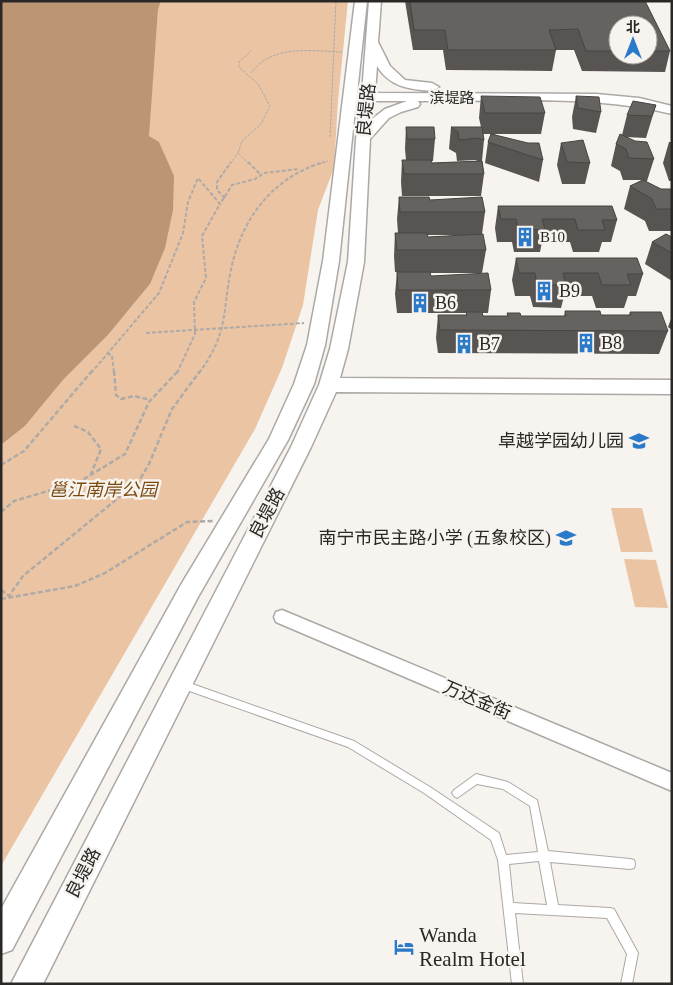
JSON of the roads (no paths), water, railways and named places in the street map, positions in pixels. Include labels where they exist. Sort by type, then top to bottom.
[{"type":"main road","name":"良堤路","points":[[1,939],[190,590],[278,440],[304,384],[316,345],[331,261],[346,140],[360,93],[357,44],[361,1]]},
{"type":"main road","name":"良堤路","points":[[357,44],[375,1]]},
{"type":"main road","points":[[357,44],[393,79],[422,87],[465,94]]},
{"type":"main road","name":"滨堤路","points":[[465,94],[615,91],[672,101]]},
{"type":"main road","name":"滨堤路","points":[[360,93],[465,94],[609,99],[640,102],[672,110]]},
{"type":"main road","points":[[346,140],[397,107],[465,94]]},
{"type":"main road","name":"良堤路","points":[[26,984],[302,447],[329,385],[339,349],[356,262],[346,140]]},
{"type":"main road","points":[[329,385],[672,387]]},
{"type":"street","name":"万达金街","points":[[282,617],[672,782]]},
{"type":"lane","points":[[180,683],[351,744],[427,790],[495,837],[503,860],[518,984]]},
{"type":"lane","points":[[457,793],[476,779],[505,785],[534,803],[553,910]]},
{"type":"lane","points":[[503,860],[544,856],[630,864]]},
{"type":"lane","points":[[509,908],[610,913],[633,953],[626,984]]},
{"type":"place","name":"B10","points":[[525,237]]},
{"type":"place","name":"B9","points":[[544,291]]},
{"type":"place","name":"B6","points":[[420,303]]},
{"type":"place","name":"B8","points":[[586,343]]},
{"type":"place","name":"B7","points":[[464,344]]},
{"type":"place","name":"卓越学园幼儿园","points":[[639,441]]},
{"type":"place","name":"南宁市民主路小学 (五象校区)","points":[[566,538]]},
{"type":"place","name":"Wanda Realm Hotel","points":[[404,947]]},
{"type":"park label","name":"邕江南岸公园","points":[[103,490]]}]
